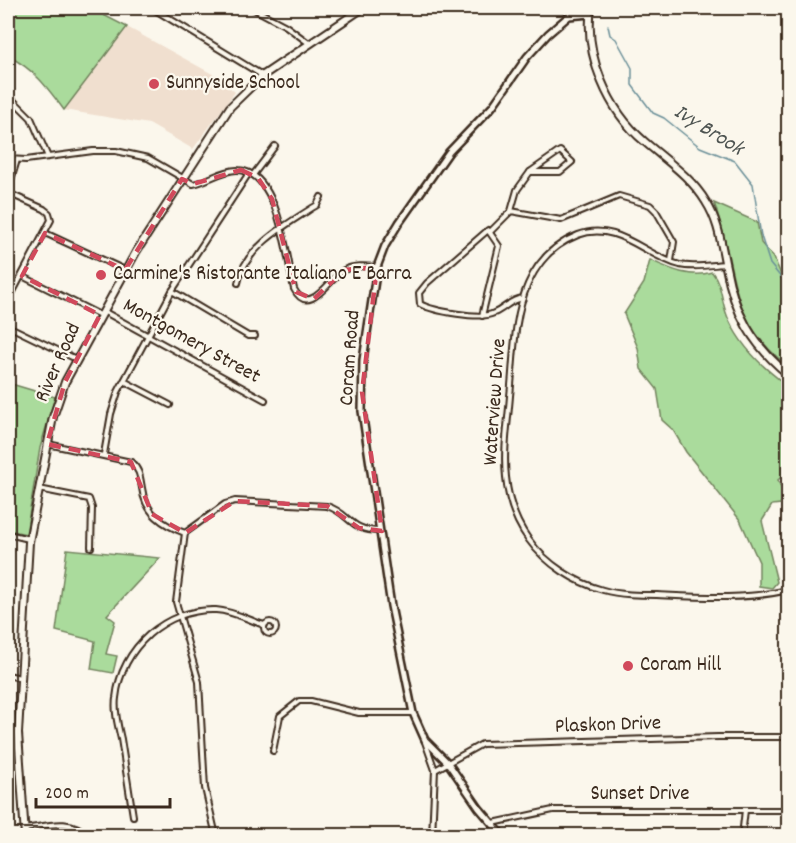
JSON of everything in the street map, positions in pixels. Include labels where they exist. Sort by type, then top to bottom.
[{"type":"main road","name":"River Road","points":[[24,832],[18,733],[29,539],[47,444],[61,391],[125,270],[230,107],[262,76],[363,8]]},
{"type":"main road","points":[[591,11],[591,45],[604,86],[627,123],[642,140],[686,176],[707,203],[721,237],[736,310],[765,352],[789,374]]},
{"type":"street","points":[[152,8],[257,70],[262,76]]},
{"type":"street","points":[[163,13],[166,8]]},
{"type":"street","points":[[252,8],[286,26],[310,44]]},
{"type":"street","points":[[570,8],[576,14],[591,11]]},
{"type":"street","name":"Coram Road","points":[[503,836],[448,763],[425,740],[413,713],[391,606],[382,531],[366,440],[362,392],[365,342],[377,267],[385,246],[449,152],[492,106],[527,57],[561,21],[576,14]]},
{"type":"street","points":[[8,94],[31,118],[48,157]]},
{"type":"street","points":[[104,454],[112,408],[172,291],[251,174],[275,146]]},
{"type":"street","points":[[8,159],[17,160],[93,151],[124,152],[148,158],[193,184],[231,170],[251,174],[272,199],[281,228],[294,289],[302,298],[316,297],[339,274],[349,268],[377,267]]},
{"type":"street","points":[[522,298],[511,299],[495,313],[482,316],[426,307],[420,304],[419,293],[511,211],[518,190],[530,172],[560,151],[572,162],[560,172],[530,172]]},
{"type":"street","points":[[8,301],[51,220],[49,213],[8,192],[17,160]]},
{"type":"street","points":[[511,211],[561,220],[619,196],[625,197],[650,205],[656,211],[674,242],[671,262]]},
{"type":"street","points":[[238,283],[239,275],[262,243],[317,205],[321,197]]},
{"type":"street","points":[[482,316],[499,246],[490,232]]},
{"type":"street","name":"Waterview Drive","points":[[725,264],[682,265],[671,262],[617,235],[593,232],[580,234],[553,247],[537,268],[522,298],[505,455],[510,498],[515,514],[530,541],[569,576],[598,588],[619,593],[723,597],[750,596],[789,590]]},
{"type":"street","points":[[45,233],[125,270]]},
{"type":"street","name":"Montgomery Street","points":[[22,276],[148,335],[265,400]]},
{"type":"street","points":[[172,291],[248,336],[255,336]]},
{"type":"street","points":[[8,326],[76,359]]},
{"type":"street","points":[[124,381],[170,405]]},
{"type":"street","points":[[47,444],[127,460],[136,466],[143,496],[152,514],[163,524],[185,533]]},
{"type":"street","points":[[38,489],[89,499],[92,508],[91,547]]},
{"type":"street","points":[[216,836],[205,788],[199,681],[176,602],[185,533],[225,504],[235,501],[327,506],[337,510],[359,528],[382,531]]},
{"type":"street","points":[[8,534],[29,539]]},
{"type":"street","points":[[133,816],[116,698],[129,660],[139,644],[160,626],[181,616],[219,610],[264,626]]},
{"type":"street","points":[[8,675],[20,678]]},
{"type":"street","points":[[273,751],[280,716],[299,701],[311,701],[359,713],[413,713]]},
{"type":"street","name":"Plaskon Drive","points":[[435,770],[482,744],[718,736],[789,737]]},
{"type":"street","points":[[425,740],[435,770],[432,836]]},
{"type":"street","points":[[742,836],[745,809]]},
{"type":"street","name":"Sunset Drive","points":[[493,823],[554,810],[789,810]]},
{"type":"street","points":[[24,832],[69,824],[81,828],[88,836]]},
{"type":"highlighted area","points":[[241,170],[258,178],[272,199],[296,292],[314,299],[344,270],[377,267],[362,392],[382,531],[359,528],[327,506],[235,501],[185,533],[152,514],[131,462],[47,444],[65,382],[100,315],[22,276],[45,233],[125,270],[182,179],[193,184]]},
{"type":"shaded area","name":"Sunnyside School","points":[[127,27],[216,76],[235,92],[193,149],[149,124],[64,110]]},
{"type":"green space","points":[[8,8],[90,8],[127,27],[64,110],[33,73],[8,56]]},
{"type":"green space","points":[[714,203],[757,222],[761,243],[774,258],[788,291],[788,366],[768,348],[754,330],[744,311]]},
{"type":"green space","points":[[650,260],[688,274],[712,272],[718,283],[726,314],[740,340],[762,365],[788,386],[788,471],[778,480],[785,498],[781,504],[772,505],[762,521],[777,582],[772,588],[759,586],[759,562],[740,520],[686,452],[673,430],[662,420],[657,389],[641,369],[638,348],[624,314],[644,283]]},
{"type":"green space","points":[[8,383],[55,397],[40,448],[26,534],[8,530]]},
{"type":"green space","points":[[67,549],[160,558],[107,615],[115,621],[106,654],[117,656],[113,673],[91,669],[95,641],[56,631]]},
{"type":"waterway","name":"Ivy Brook","points":[[608,26],[610,35],[616,39],[632,68],[632,85],[653,113],[664,118],[700,147],[735,161],[753,184],[761,236],[770,264],[783,280],[788,302]]},
{"type":"place","name":"Sunnyside School","points":[[154,84]]},
{"type":"place","name":"Carmine's Ristorante Italiano E Barra","points":[[101,275]]},
{"type":"place","name":"Coram Hill","points":[[628,666]]}]
